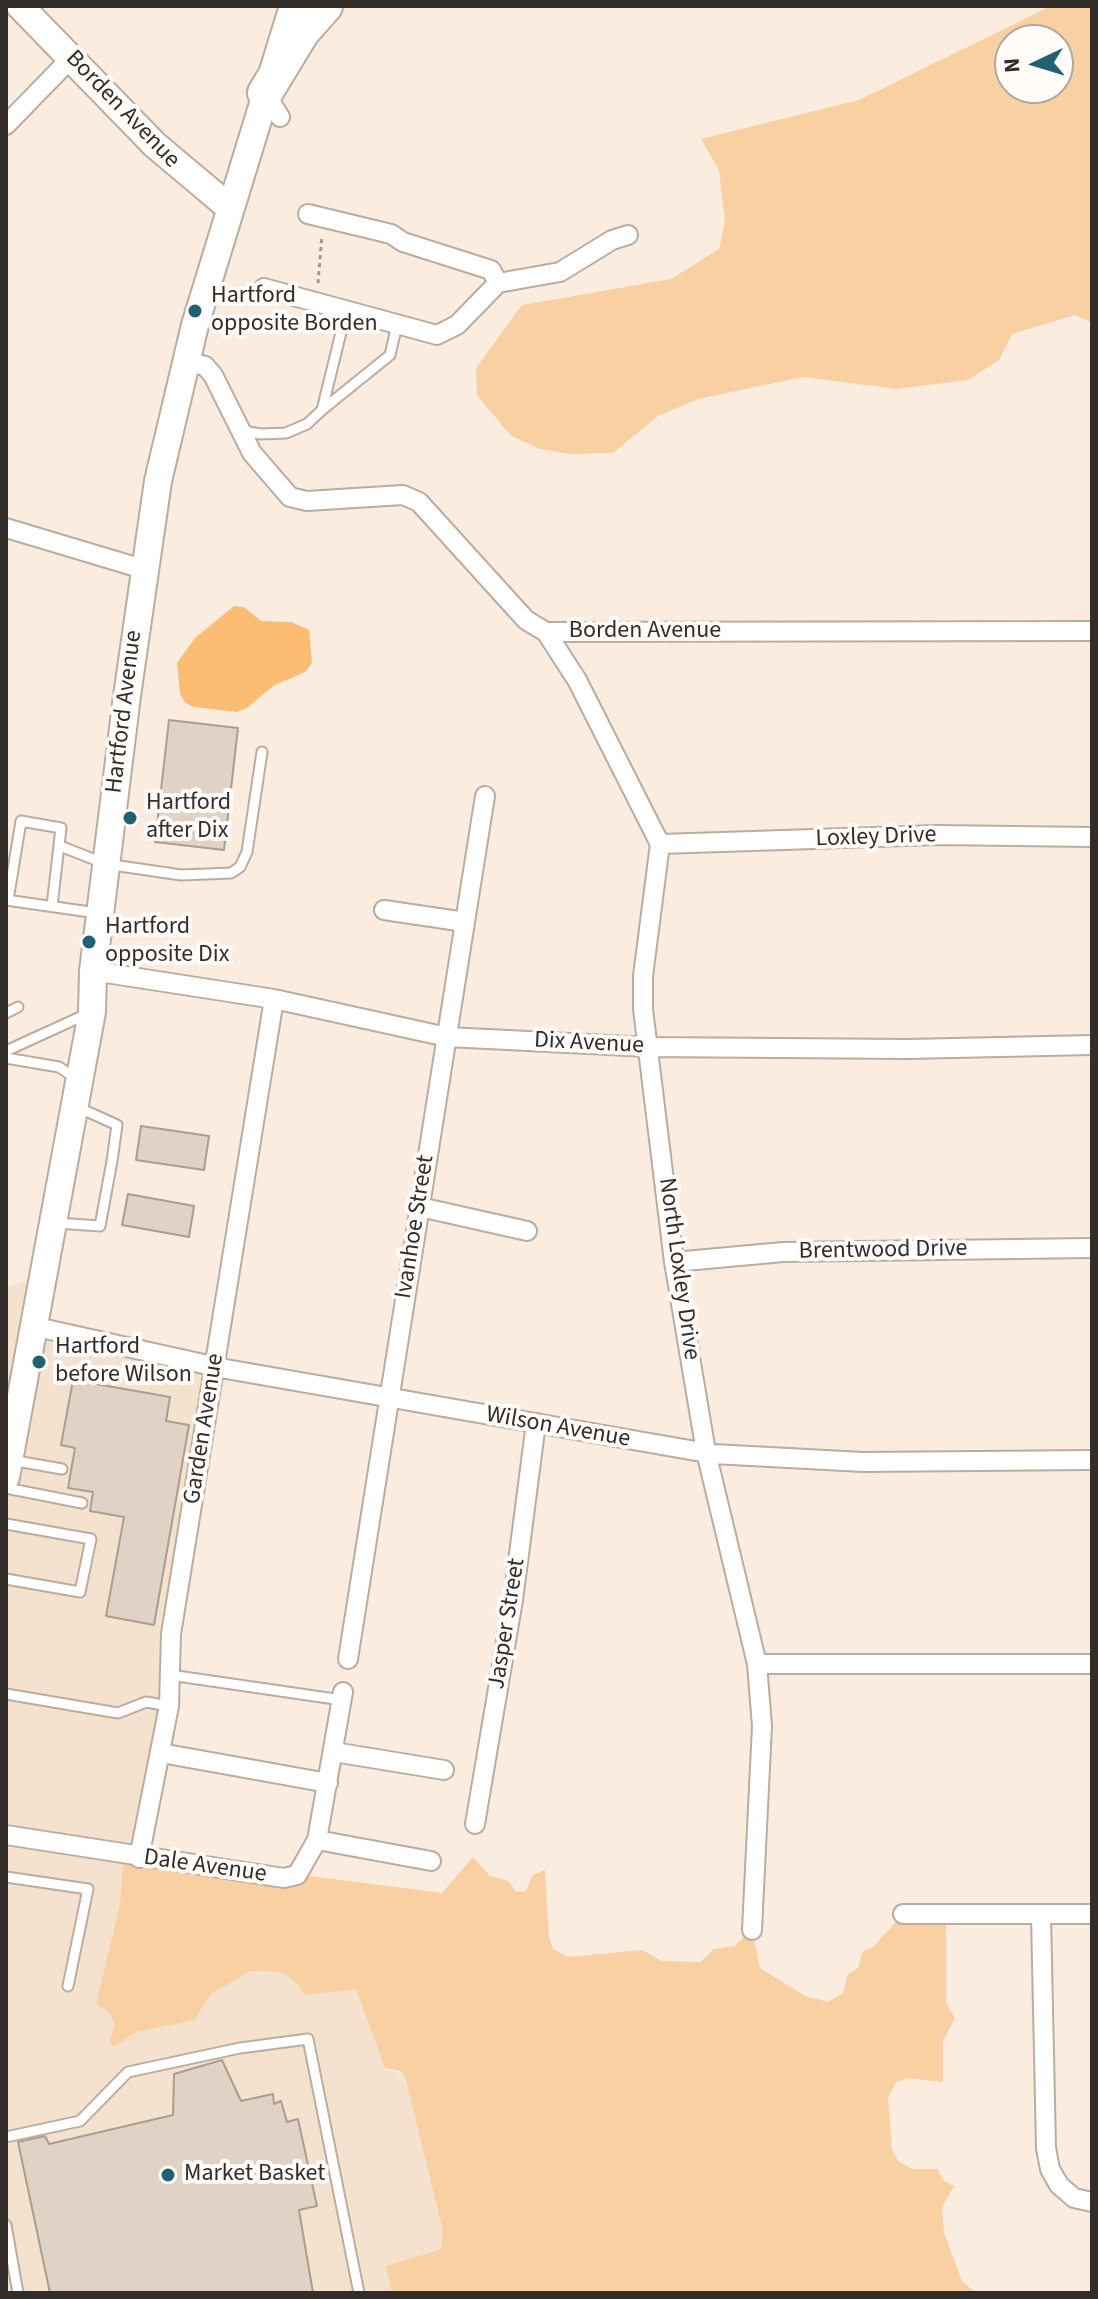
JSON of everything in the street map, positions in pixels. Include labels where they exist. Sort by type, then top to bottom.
[{"type":"highway","points":[[272,105],[302,32],[325,6]]},
{"type":"main road","name":"Borden Avenue","points":[[20,6],[175,165],[230,208]]},
{"type":"main road","name":"Hartford Avenue","points":[[8,1457],[20,1364],[32,1326],[92,1012],[93,971],[106,864],[143,569],[158,481],[186,361],[230,208],[272,105],[293,6]]},
{"type":"street","points":[[6,125],[72,57]]},
{"type":"street","points":[[317,216],[391,234],[403,242],[491,270],[498,283]]},
{"type":"street","points":[[264,288],[437,335],[457,325],[498,283],[560,272],[612,240],[628,235]]},
{"type":"street","name":"Borden Avenue","points":[[186,361],[205,366],[213,375],[264,470],[290,497],[307,501],[403,495],[419,502],[526,620],[546,632],[1092,631]]},
{"type":"street","points":[[6,528],[143,569]]},
{"type":"street","points":[[546,632],[577,680],[660,844]]},
{"type":"street","name":"Ivanhoe Street","points":[[348,1659],[485,796]]},
{"type":"street","name":"Loxley Drive","points":[[660,844],[937,835],[1092,837]]},
{"type":"street","name":"North Loxley Drive","points":[[660,844],[643,976],[643,1009],[674,1262],[706,1452],[757,1664],[762,1726],[752,1930]]},
{"type":"street","points":[[384,910],[465,922]]},
{"type":"street","name":"Dix Avenue","points":[[93,971],[274,999],[447,1037],[649,1047],[908,1049],[1092,1045]]},
{"type":"street","name":"Garden Avenue","points":[[139,1858],[169,1706],[171,1634],[274,999]]},
{"type":"street","points":[[420,1207],[527,1231]]},
{"type":"street","name":"Brentwood Drive","points":[[674,1262],[783,1252],[1092,1248]]},
{"type":"street","name":"Wilson Avenue","points":[[32,1326],[216,1366],[706,1452],[863,1462],[1092,1460]]},
{"type":"street","name":"Jasper Street","points":[[475,1824],[513,1600],[536,1423]]},
{"type":"street","points":[[757,1664],[1092,1664]]},
{"type":"street","points":[[342,1696],[317,1840],[431,1861]]},
{"type":"street","points":[[334,1752],[444,1770]]},
{"type":"street","points":[[161,1753],[328,1783]]},
{"type":"street","name":"Dale Avenue","points":[[6,1835],[284,1878],[297,1875],[317,1840]]},
{"type":"street","points":[[903,1914],[1092,1914]]},
{"type":"street","points":[[1041,1915],[1046,2148],[1050,2169],[1059,2185],[1074,2198],[1092,2202]]},
{"type":"lane","points":[[322,410],[346,312]]},
{"type":"lane","points":[[241,430],[261,434],[286,433],[307,424],[390,355],[397,325]]},
{"type":"lane","points":[[60,846],[106,864],[210,876],[231,873],[240,867],[247,852],[262,752]]},
{"type":"lane","points":[[52,906],[61,828],[21,821],[7,900],[100,913]]},
{"type":"lane","points":[[6,1013],[18,1007]]},
{"type":"lane","points":[[6,1051],[92,1012]]},
{"type":"lane","points":[[6,1058],[59,1067],[77,1094],[117,1125],[100,1226],[52,1223]]},
{"type":"lane","points":[[8,1457],[62,1469]]},
{"type":"lane","points":[[6,1488],[82,1503]]},
{"type":"lane","points":[[6,1524],[91,1539],[80,1592],[6,1579]]},
{"type":"lane","points":[[170,1675],[342,1696]]},
{"type":"lane","points":[[6,1694],[118,1713],[146,1702],[169,1706]]},
{"type":"lane","points":[[6,1877],[88,1889],[68,1986]]},
{"type":"lane","points":[[6,2137],[80,2121],[128,2072],[240,2048],[308,2039],[359,2293]]},
{"type":"lane","points":[[6,2225],[18,2293]]},
{"type":"path","points":[[313,302],[317,216]]},
{"type":"shaded area","points":[[1051,6],[1092,6],[1092,323],[1075,315],[1012,334],[999,360],[968,380],[897,389],[803,377],[698,399],[658,416],[613,453],[570,454],[540,449],[511,436],[477,395],[476,368],[522,305],[671,279],[719,249],[725,222],[719,170],[701,139],[859,100],[994,34],[994,104],[1074,104],[1074,24],[1014,24]]},
{"type":"shaded area","points":[[234,606],[244,607],[261,621],[291,622],[309,630],[312,663],[305,672],[273,686],[247,708],[237,712],[194,707],[185,703],[180,693],[177,663],[195,638]]},
{"type":"shaded area","points":[[35,1278],[32,1321],[205,1363],[175,1638],[181,1681],[144,1842],[124,1852],[120,1903],[96,2004],[110,2012],[115,2026],[114,2047],[136,2032],[193,2020],[211,1994],[251,1971],[281,1972],[298,1984],[305,1995],[356,1988],[385,2068],[405,2076],[443,2231],[441,2249],[386,2266],[392,2293],[6,2293],[6,1288]]},
{"type":"shaded area","points":[[124,1852],[442,1893],[473,1857],[490,1876],[508,1881],[517,1892],[526,1891],[533,1875],[545,1870],[549,1938],[553,1949],[568,1957],[642,1950],[662,1961],[700,1962],[714,1949],[735,1946],[752,1929],[760,1968],[805,1996],[828,2002],[843,1993],[848,1974],[858,1968],[863,1951],[872,1948],[903,1914],[946,1915],[946,2003],[955,2018],[943,2041],[943,2082],[907,2078],[896,2082],[888,2097],[892,2149],[898,2161],[912,2169],[938,2169],[943,2180],[954,2186],[942,2207],[944,2232],[962,2281],[976,2293],[392,2293],[386,2266],[441,2249],[443,2231],[405,2076],[400,2071],[385,2068],[356,1989],[304,1995],[298,1984],[281,1972],[251,1971],[211,1994],[194,2020],[136,2032],[114,2047],[109,2041],[115,2026],[110,2013],[96,2004],[120,1903]]},
{"type":"building","points":[[169,720],[238,728],[224,850],[155,842]]},
{"type":"building","points":[[141,1126],[209,1136],[204,1170],[136,1160]]},
{"type":"building","points":[[128,1194],[194,1206],[189,1237],[122,1225]]},
{"type":"building","points":[[73,1380],[170,1397],[166,1421],[189,1425],[154,1625],[106,1616],[124,1517],[90,1511],[93,1492],[68,1488],[75,1448],[61,1445]]},
{"type":"building","name":"Market Basket","points":[[222,2060],[241,2101],[273,2094],[274,2104],[281,2101],[287,2122],[298,2119],[317,2206],[299,2210],[313,2293],[50,2293],[18,2142],[45,2136],[49,2144],[173,2115],[174,2074]]},
{"type":"place","name":"Hartford opposite Borden","points":[[195,311]]},
{"type":"place","name":"Hartford after Dix","points":[[130,818]]},
{"type":"place","name":"Hartford opposite Dix","points":[[89,942]]},
{"type":"place","name":"Hartford before Wilson","points":[[39,1362]]},
{"type":"place","name":"Market Basket","points":[[168,2175]]}]
